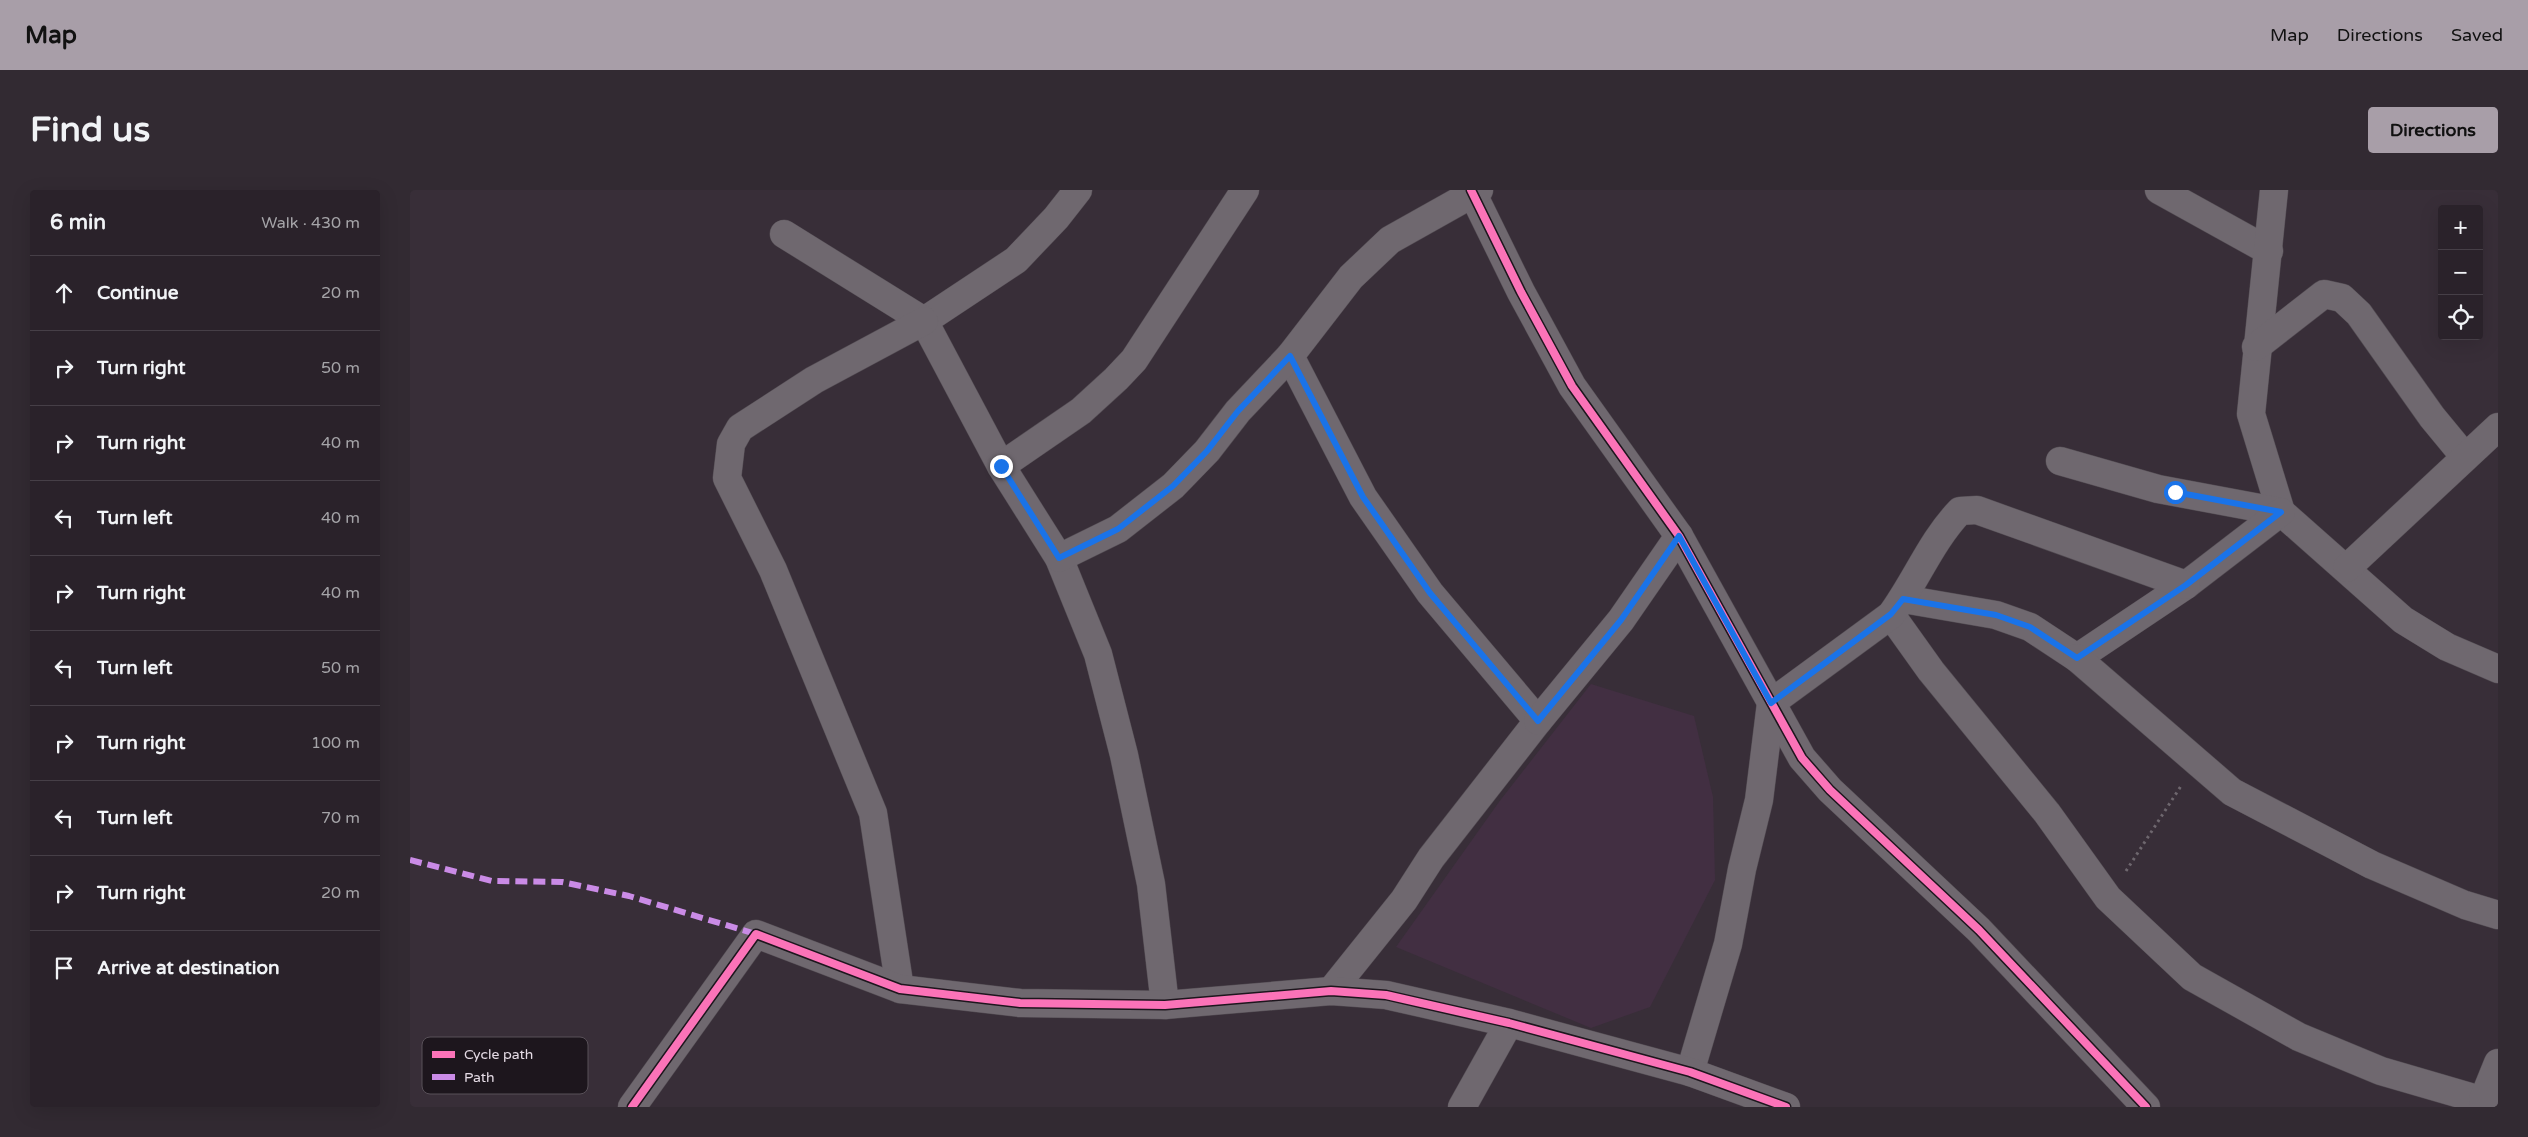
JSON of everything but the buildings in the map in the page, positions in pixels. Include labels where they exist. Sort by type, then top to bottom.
[{"type":"street","points":[[900,989],[873,813],[776,580],[727,478],[731,444],[740,428],[814,380],[924,320],[1016,260],[1056,218],[1078,190]]},
{"type":"street","points":[[1001,466],[1081,411],[1134,360],[1245,190]]},
{"type":"street","points":[[2159,190],[2269,251]]},
{"type":"street","points":[[2274,190],[2269,251],[2256,347],[2251,414],[2281,512]]},
{"type":"street","points":[[1059,558],[1118,529],[1173,486],[1207,451],[1238,411],[1290,356],[1351,277],[1390,240],[1475,191],[1521,292],[1572,386],[1679,536],[1802,758],[1830,790],[1979,930],[2146,1107]]},
{"type":"street","points":[[784,234],[924,320],[1001,466],[1059,558],[1098,654],[1124,755],[1151,884],[1165,1005]]},
{"type":"street","points":[[2256,347],[2324,294],[2342,298],[2359,314],[2432,417],[2466,457]]},
{"type":"street","points":[[1290,356],[1363,497],[1430,593],[1538,721]]},
{"type":"street","points":[[2347,568],[2498,427]]},
{"type":"street","points":[[2060,461],[2158,489],[2281,512],[2347,568],[2403,620],[2447,647],[2498,669]]},
{"type":"street","points":[[1690,1072],[1728,944],[1742,869],[1759,800],[1771,703],[1897,607],[1943,528],[1960,512],[1977,510],[2186,585]]},
{"type":"street","points":[[2077,658],[2186,585],[2281,512]]},
{"type":"street","points":[[1331,992],[1404,900],[1431,858],[1538,721],[1621,620],[1679,536]]},
{"type":"street","points":[[1897,607],[1987,613],[2030,627],[2077,658],[2232,792],[2372,865],[2466,905],[2498,915]]},
{"type":"street","points":[[1897,607],[1931,671],[2047,813],[2108,898],[2192,977],[2299,1037],[2381,1071],[2491,1102],[2498,1063]]},
{"type":"street","points":[[632,1107],[756,934],[900,989],[1020,1003],[1165,1005],[1331,992],[1386,995],[1509,1023],[1690,1072],[1786,1107]]},
{"type":"street","points":[[1462,1107],[1509,1023]]},
{"type":"path","points":[[2108,898],[2197,763]]},
{"type":"shaded area","points":[[1591,684],[1694,716],[1713,797],[1715,880],[1650,1007],[1591,1028],[1396,947],[1499,802]]},
{"type":"marked path","points":[[410,860],[492,881],[562,882],[629,896],[756,934]]},
{"type":"cycle path","points":[[1471,190],[1521,292],[1572,386],[1679,536],[1802,758],[1830,790],[1979,930],[2146,1107]]},
{"type":"cycle path","points":[[632,1107],[756,934],[900,989],[1020,1003],[1165,1005],[1331,991],[1386,995],[1509,1023],[1690,1072],[1786,1107]]},
{"type":"route","points":[[1001,466],[1059,558],[1118,529],[1173,486],[1207,451],[1238,411],[1290,356],[1363,497],[1430,593],[1538,721],[1621,620],[1679,536],[1721,608],[1771,703],[1891,614],[1903,599],[1951,605],[1996,615],[2030,627],[2077,658],[2186,585],[2238,547],[2281,512],[2175,492]]}]
